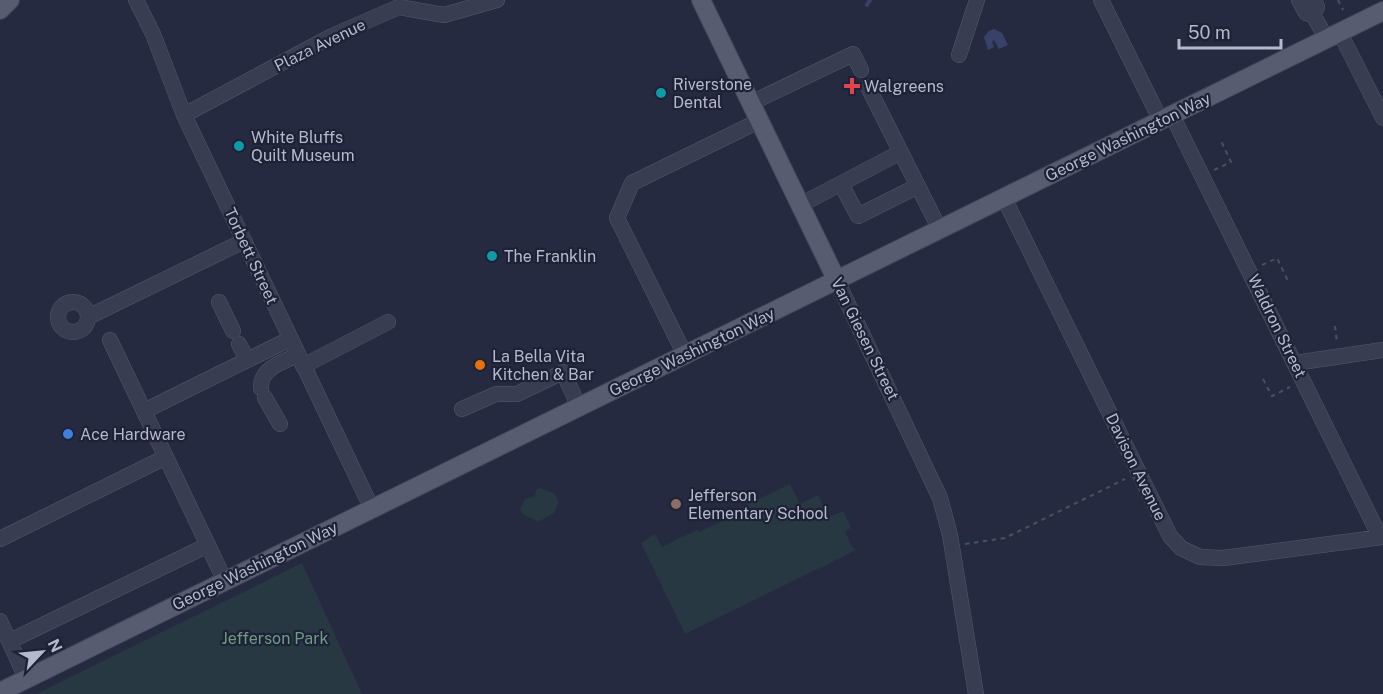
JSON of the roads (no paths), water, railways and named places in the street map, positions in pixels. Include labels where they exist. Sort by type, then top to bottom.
[{"type":"main road","points":[[0,10],[10,0]]},
{"type":"main road","name":"Van Giesen Street","points":[[701,0],[837,281]]},
{"type":"main road","name":"George Washington Way","points":[[0,692],[1383,12]]},
{"type":"street","name":"Torbett Street","points":[[136,0],[153,34],[184,115],[372,509]]},
{"type":"street","name":"Plaza Avenue","points":[[184,115],[332,36],[399,7],[444,15],[497,0]]},
{"type":"street","points":[[958,55],[977,0]]},
{"type":"street","name":"Waldron Street","points":[[1101,0],[1167,118],[1295,363],[1381,537]]},
{"type":"street","points":[[1299,0],[1306,13],[1314,7],[1382,115]]},
{"type":"street","points":[[751,103],[853,54],[861,70]]},
{"type":"street","points":[[868,87],[940,230]]},
{"type":"street","points":[[685,355],[617,218],[632,183],[759,121]]},
{"type":"street","points":[[800,206],[901,152]]},
{"type":"street","points":[[841,184],[858,216],[918,186]]},
{"type":"street","name":"Davison Avenue","points":[[1004,198],[1175,543],[1200,557],[1223,558],[1381,537]]},
{"type":"street","points":[[88,317],[244,241]]},
{"type":"street","name":"Van Giesen Street","points":[[837,281],[940,498],[950,535],[976,694]]},
{"type":"street","points":[[219,302],[247,360]]},
{"type":"street","points":[[280,424],[263,393],[261,381],[266,371],[300,360],[388,322]]},
{"type":"street","points":[[144,411],[290,339]]},
{"type":"street","points":[[110,340],[225,581]]},
{"type":"street","points":[[1295,363],[1383,350]]},
{"type":"street","points":[[462,409],[496,394],[517,394],[563,372],[579,407]]},
{"type":"street","points":[[0,540],[166,457]]},
{"type":"street","points":[[10,641],[208,545]]},
{"type":"street","points":[[0,621],[26,678]]},
{"type":"water","points":[[994,29],[1002,33],[1008,45],[999,49],[994,40],[992,42],[994,47],[988,50],[984,37]]},
{"type":"waterway","points":[[867,5],[870,0]]},
{"type":"place","name":"Walgreens","points":[[852,86]]},
{"type":"place","name":"Riverstone Dental","points":[[661,93]]},
{"type":"place","name":"White Bluffs Quilt Museum","points":[[239,146]]},
{"type":"place","name":"The Franklin","points":[[492,256]]},
{"type":"place","name":"La Bella Vita Kitchen & Bar","points":[[480,365]]},
{"type":"place","name":"Ace Hardware","points":[[68,434]]},
{"type":"place","name":"Jefferson Elementary School","points":[[676,504]]},
{"type":"park label","name":"Jefferson Park","points":[[275,638]]}]
